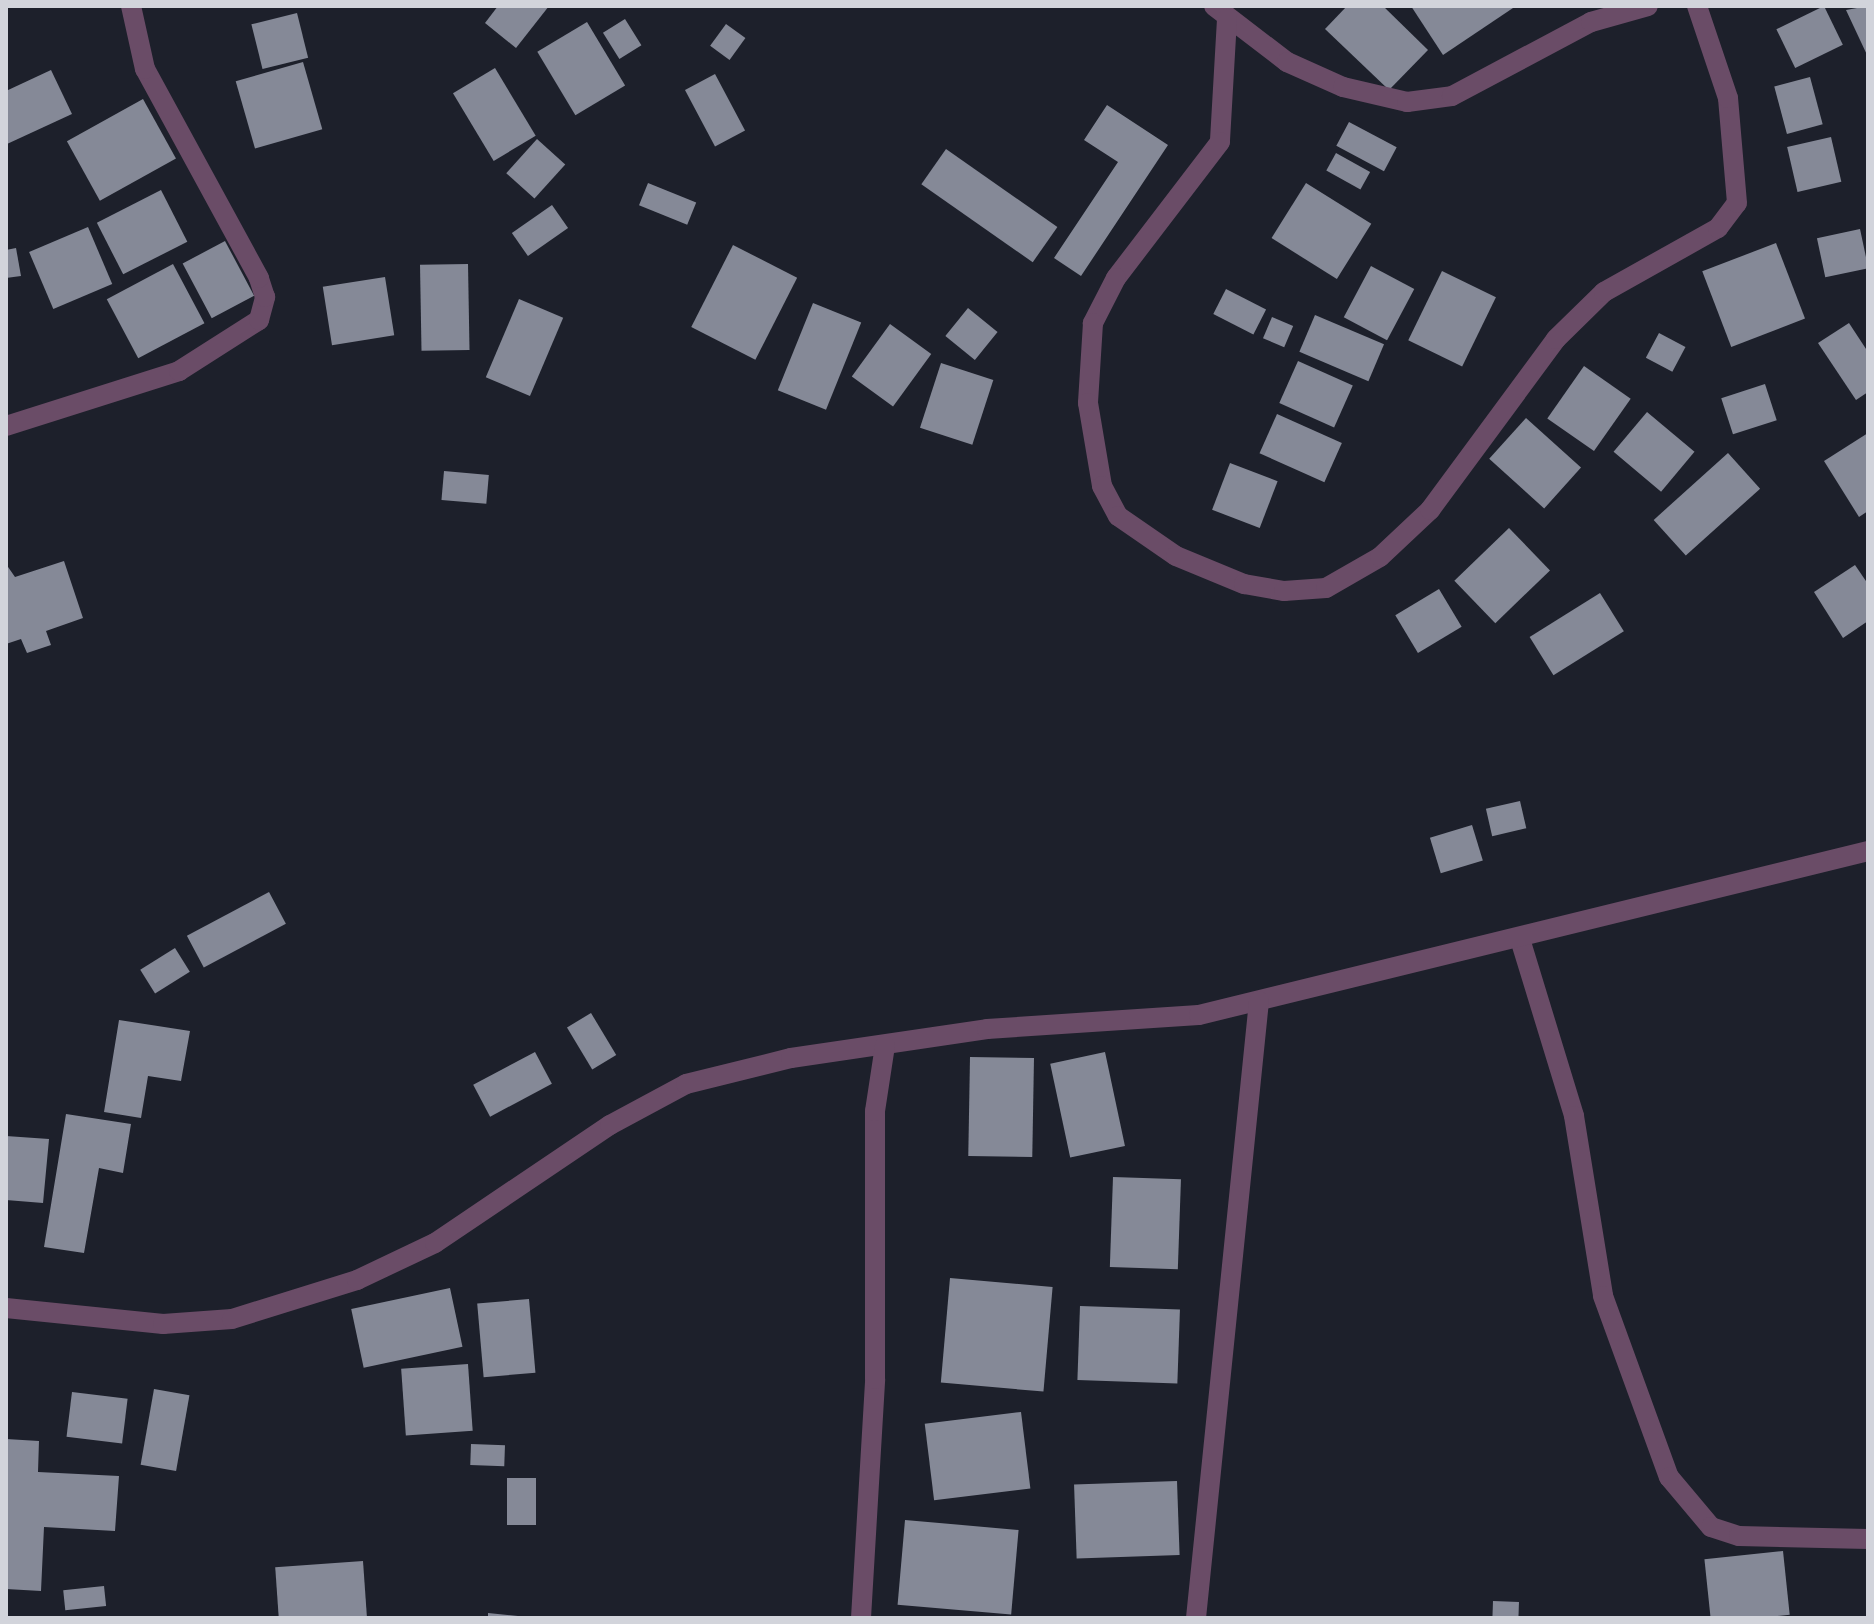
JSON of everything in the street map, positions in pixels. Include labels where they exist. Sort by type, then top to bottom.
[{"type":"street","points":[[6,426],[179,371],[259,320],[265,297],[259,278],[145,69],[131,6]]},
{"type":"street","points":[[1221,12],[1287,62],[1343,87],[1407,102],[1452,96],[1591,22],[1648,6]]},
{"type":"street","points":[[1221,12],[1220,142],[1116,278],[1093,323],[1088,403],[1102,486],[1118,516],[1176,556],[1244,584],[1284,591],[1326,588],[1380,557],[1430,510],[1556,339],[1604,292],[1718,228],[1737,203],[1728,98],[1697,6]]},
{"type":"street","points":[[6,1308],[163,1324],[232,1319],[298,1302],[435,1243],[610,1125],[686,1084],[987,1029],[1129,1024],[1259,1001],[1389,964],[1520,939],[1868,851]]},
{"type":"street","points":[[1520,939],[1574,1116],[1603,1296],[1669,1477],[1711,1527],[1763,1537],[1868,1539]]},
{"type":"street","points":[[1196,1618],[1259,1001]]},
{"type":"street","points":[[861,1618],[875,1379],[875,1111],[885,1046]]},
{"type":"building","points":[[498,6],[549,6],[516,48],[485,23]]},
{"type":"building","points":[[1347,6],[1383,6],[1428,50],[1389,90],[1325,29]]},
{"type":"building","points":[[1411,6],[1512,6],[1513,8],[1443,55]]},
{"type":"building","points":[[1824,6],[1843,45],[1795,68],[1776,29]]},
{"type":"building","points":[[1868,6],[1868,57],[1846,10]]},
{"type":"building","points":[[297,13],[308,58],[263,69],[251,24]]},
{"type":"building","points":[[625,19],[641,45],[619,59],[603,33]]},
{"type":"building","points":[[587,22],[625,85],[575,115],[537,52]]},
{"type":"building","points":[[726,24],[745,38],[730,60],[710,46]]},
{"type":"building","points":[[303,62],[322,129],[255,149],[236,81]]},
{"type":"building","points":[[495,68],[536,136],[494,161],[453,93]]},
{"type":"building","points":[[51,70],[72,114],[7,144],[6,91]]},
{"type":"building","points":[[715,74],[745,131],[715,146],[685,90]]},
{"type":"building","points":[[1810,77],[1823,124],[1787,134],[1774,87]]},
{"type":"building","points":[[143,99],[176,158],[100,201],[67,141]]},
{"type":"building","points":[[1107,105],[1168,145],[1081,276],[1054,258],[1118,162],[1084,140]]},
{"type":"building","points":[[1349,122],[1397,147],[1384,171],[1336,146]]},
{"type":"building","points":[[1831,137],[1841,182],[1798,192],[1787,147]]},
{"type":"building","points":[[537,139],[565,164],[534,199],[506,173]]},
{"type":"building","points":[[946,149],[1057,227],[1033,262],[921,184]]},
{"type":"building","points":[[1336,153],[1370,172],[1360,189],[1326,170]]},
{"type":"building","points":[[648,183],[696,202],[687,225],[639,205]]},
{"type":"building","points":[[1306,183],[1371,224],[1337,279],[1272,238]]},
{"type":"building","points":[[161,190],[187,242],[123,274],[97,223]]},
{"type":"building","points":[[552,205],[568,228],[528,256],[512,233]]},
{"type":"building","points":[[88,227],[112,284],[53,309],[29,252]]},
{"type":"building","points":[[1860,229],[1868,268],[1825,277],[1817,238]]},
{"type":"building","points":[[225,241],[254,296],[212,318],[183,264]]},
{"type":"building","points":[[1776,243],[1805,319],[1731,347],[1702,271]]},
{"type":"building","points":[[733,245],[797,278],[755,360],[691,327]]},
{"type":"building","points":[[16,248],[21,276],[6,278],[6,250]]},
{"type":"building","points":[[173,264],[204,323],[138,358],[107,299]]},
{"type":"building","points":[[468,264],[470,350],[422,351],[420,265]]},
{"type":"building","points":[[1371,266],[1414,289],[1387,340],[1344,317]]},
{"type":"building","points":[[1442,271],[1496,297],[1462,367],[1408,340]]},
{"type":"building","points":[[385,277],[394,335],[332,345],[323,287]]},
{"type":"building","points":[[1226,289],[1266,309],[1253,334],[1213,314]]},
{"type":"building","points":[[519,299],[563,318],[530,396],[486,377]]},
{"type":"building","points":[[813,303],[861,322],[826,410],[778,390]]},
{"type":"building","points":[[968,308],[998,332],[975,360],[945,336]]},
{"type":"building","points":[[1315,315],[1384,344],[1368,381],[1299,352]]},
{"type":"building","points":[[1272,317],[1293,326],[1284,347],[1263,338]]},
{"type":"building","points":[[1849,323],[1868,352],[1868,392],[1856,400],[1818,343]]},
{"type":"building","points":[[890,324],[931,354],[893,407],[852,377]]},
{"type":"building","points":[[1659,333],[1685,347],[1672,372],[1646,358]]},
{"type":"building","points":[[1298,361],[1353,385],[1334,427],[1279,403]]},
{"type":"building","points":[[941,363],[993,380],[972,445],[920,428]]},
{"type":"building","points":[[1584,366],[1631,399],[1594,451],[1547,418]]},
{"type":"building","points":[[1765,384],[1777,420],[1733,434],[1721,398]]},
{"type":"building","points":[[1647,412],[1694,452],[1661,492],[1614,452]]},
{"type":"building","points":[[1277,414],[1342,443],[1324,482],[1260,453]]},
{"type":"building","points":[[1526,418],[1581,468],[1544,508],[1489,459]]},
{"type":"building","points":[[1868,433],[1868,511],[1859,517],[1824,461]]},
{"type":"building","points":[[1728,453],[1760,489],[1686,556],[1654,520]]},
{"type":"building","points":[[1230,463],[1278,481],[1260,528],[1212,510]]},
{"type":"building","points":[[444,471],[489,475],[486,504],[441,500]]},
{"type":"building","points":[[1509,528],[1550,570],[1495,623],[1454,581]]},
{"type":"building","points":[[64,561],[83,618],[46,631],[51,645],[27,653],[21,639],[6,644],[6,564],[15,577]]},
{"type":"building","points":[[1855,565],[1868,584],[1868,621],[1843,638],[1814,592]]},
{"type":"building","points":[[1439,589],[1462,627],[1418,653],[1395,615]]},
{"type":"building","points":[[1600,593],[1624,631],[1553,675],[1530,637]]},
{"type":"building","points":[[1520,801],[1526,828],[1492,836],[1486,809]]},
{"type":"building","points":[[1472,825],[1483,860],[1441,873],[1430,838]]},
{"type":"building","points":[[269,892],[286,924],[204,967],[187,936]]},
{"type":"building","points":[[175,948],[190,972],[155,993],[140,970]]},
{"type":"building","points":[[591,1013],[616,1055],[592,1069],[567,1027]]},
{"type":"building","points":[[119,1020],[190,1031],[181,1081],[148,1076],[141,1118],[104,1112]]},
{"type":"building","points":[[535,1052],[552,1084],[490,1117],[473,1085]]},
{"type":"building","points":[[1105,1052],[1125,1146],[1070,1158],[1050,1064]]},
{"type":"building","points":[[970,1057],[1034,1058],[1032,1157],[968,1156]]},
{"type":"building","points":[[66,1114],[131,1124],[123,1173],[99,1168],[84,1253],[44,1247]]},
{"type":"building","points":[[6,1136],[49,1139],[43,1203],[6,1200]]},
{"type":"building","points":[[1113,1177],[1181,1179],[1178,1269],[1110,1267]]},
{"type":"building","points":[[950,1278],[1053,1287],[1043,1392],[941,1383]]},
{"type":"building","points":[[450,1288],[462,1347],[364,1368],[351,1309]]},
{"type":"building","points":[[529,1299],[535,1373],[484,1377],[477,1304]]},
{"type":"building","points":[[1080,1306],[1180,1309],[1177,1383],[1077,1380]]},
{"type":"building","points":[[468,1364],[473,1431],[406,1436],[401,1369]]},
{"type":"building","points":[[154,1389],[189,1395],[176,1471],[141,1465]]},
{"type":"building","points":[[72,1392],[128,1399],[122,1443],[67,1437]]},
{"type":"building","points":[[1021,1412],[1030,1488],[934,1500],[925,1424]]},
{"type":"building","points":[[6,1439],[39,1441],[38,1472],[119,1476],[115,1531],[44,1527],[41,1591],[6,1589]]},
{"type":"building","points":[[471,1444],[505,1445],[504,1466],[470,1465]]},
{"type":"building","points":[[507,1478],[536,1478],[536,1525],[507,1525]]},
{"type":"building","points":[[1177,1481],[1180,1555],[1077,1559],[1074,1485]]},
{"type":"building","points":[[905,1520],[1019,1530],[1011,1615],[898,1605]]},
{"type":"building","points":[[1783,1551],[1790,1615],[1711,1618],[1704,1559]]},
{"type":"building","points":[[363,1561],[367,1618],[279,1618],[275,1567]]},
{"type":"building","points":[[104,1586],[106,1606],[65,1610],[63,1590]]},
{"type":"building","points":[[1493,1601],[1519,1602],[1518,1618],[1492,1618]]},
{"type":"building","points":[[488,1613],[518,1616],[518,1618],[488,1618]]}]
